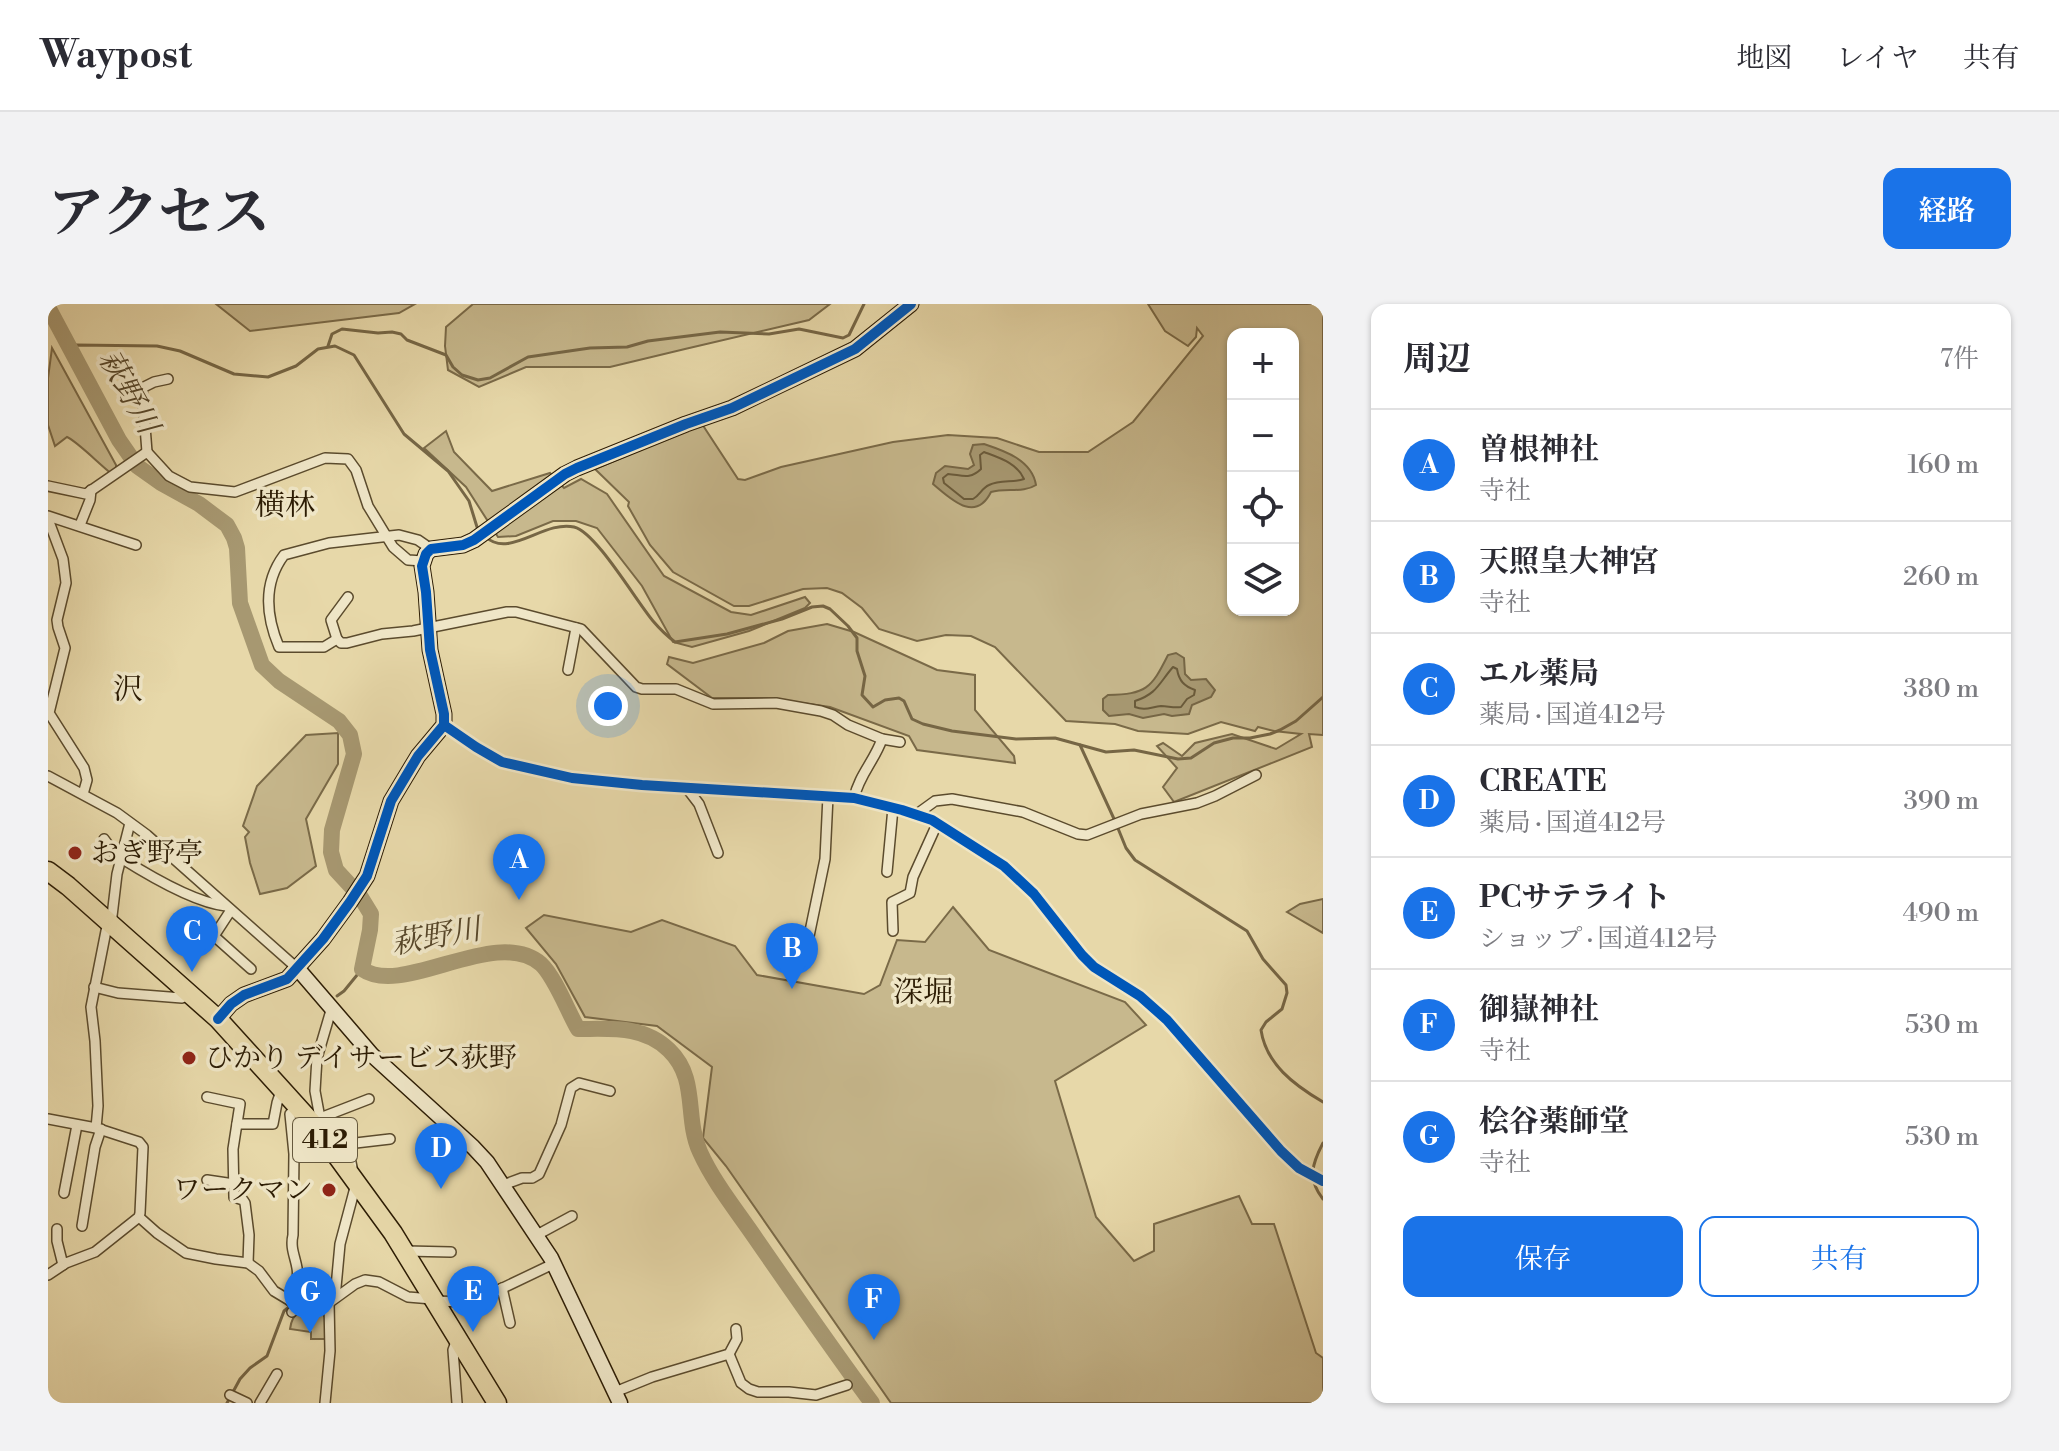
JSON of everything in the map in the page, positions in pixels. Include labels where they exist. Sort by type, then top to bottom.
[{"type":"highway","name":"412","points":[[50,881],[107,921],[190,993],[298,1106],[318,1122],[404,1251],[497,1403]]},
{"type":"street","points":[[168,379],[142,388],[144,454],[169,476],[190,487],[235,492],[325,458],[348,459],[356,470],[368,506],[397,552],[408,560],[463,545],[577,468],[732,408],[855,349],[911,304]]},
{"type":"street","points":[[48,486],[86,494],[144,454]]},
{"type":"street","points":[[80,525],[91,490]]},
{"type":"street","points":[[48,517],[136,545]]},
{"type":"street","points":[[48,517],[63,559],[66,583],[57,620],[65,648],[48,713],[78,754],[87,780],[83,794]]},
{"type":"street","points":[[337,639],[324,647],[279,647],[271,626],[268,586],[281,558],[289,552],[329,543],[399,535],[418,540],[427,555]]},
{"type":"street","points":[[218,1019],[231,1004],[258,984],[287,979],[350,902],[367,876],[391,801],[418,756],[444,725],[430,650],[426,592],[421,572],[427,555]]},
{"type":"street","points":[[348,597],[331,620],[341,643],[516,612],[581,629],[636,687],[676,689],[713,704],[776,703],[821,711],[882,739],[900,742]]},
{"type":"street","points":[[568,670],[576,628]]},
{"type":"street","points":[[444,725],[502,762],[572,778],[854,798],[917,814],[937,824],[1004,866],[1034,894],[1087,961],[1140,996],[1167,1020],[1281,1151],[1299,1168],[1320,1180]]},
{"type":"street","points":[[854,798],[857,783],[882,739]]},
{"type":"street","points":[[917,814],[935,801],[952,799],[1023,812],[1087,835],[1141,814],[1197,803],[1256,775]]},
{"type":"street","points":[[48,776],[117,813],[147,835],[298,969],[372,1055],[487,1162],[553,1264],[617,1398],[652,1377],[729,1354],[737,1339],[736,1329]]},
{"type":"street","points":[[686,787],[699,804],[718,853]]},
{"type":"street","points":[[809,936],[825,859],[828,796]]},
{"type":"street","points":[[887,872],[893,808]]},
{"type":"street","points":[[82,1226],[98,1128],[91,1007],[130,823]]},
{"type":"street","points":[[893,931],[892,902],[910,893],[913,877],[937,824]]},
{"type":"street","points":[[104,839],[120,860],[193,897],[229,908]]},
{"type":"street","points":[[229,908],[214,936],[251,969]]},
{"type":"street","points":[[94,987],[118,993],[182,998],[190,993]]},
{"type":"street","points":[[325,1403],[332,1301],[353,1177],[347,1144],[318,1122],[315,1091],[317,1058],[332,1007]]},
{"type":"street","points":[[503,1185],[539,1174],[561,1125],[571,1088],[579,1083],[610,1091]]},
{"type":"street","points":[[237,1124],[273,1124],[282,1088]]},
{"type":"street","points":[[207,1097],[241,1102],[233,1149],[234,1197],[245,1203],[248,1263]]},
{"type":"street","points":[[318,1122],[369,1099]]},
{"type":"street","points":[[290,1301],[297,1269],[291,1244],[294,1154],[290,1114],[298,1106]]},
{"type":"street","points":[[48,1119],[98,1128],[139,1142],[143,1147],[139,1217],[95,1252],[48,1275]]},
{"type":"street","points":[[64,1193],[77,1125]]},
{"type":"street","points":[[347,1144],[390,1139]]},
{"type":"street","points":[[91,1178],[103,1180]]},
{"type":"street","points":[[207,1180],[234,1184]]},
{"type":"street","points":[[535,1236],[572,1216]]},
{"type":"street","points":[[139,1217],[186,1253],[248,1263],[296,1309],[326,1305],[355,1284],[370,1280],[410,1298],[466,1302],[486,1296],[553,1264]]},
{"type":"street","points":[[57,1229],[63,1265]]},
{"type":"street","points":[[404,1251],[451,1252]]},
{"type":"street","points":[[502,1288],[510,1323]]},
{"type":"street","points":[[457,1339],[453,1350],[457,1403]]},
{"type":"street","points":[[729,1354],[741,1383],[758,1392],[816,1395],[847,1385]]},
{"type":"street","points":[[260,1403],[277,1374]]},
{"type":"street","points":[[230,1395],[247,1403]]},
{"type":"shaded area","points":[[216,304],[415,304],[399,313],[250,331]]},
{"type":"shaded area","points":[[473,304],[830,304],[809,320],[610,367],[526,367],[479,387],[448,370],[445,346],[446,327]]},
{"type":"shaded area","points":[[1148,304],[1323,304],[1323,735],[1309,734],[1312,747],[1174,802],[1163,787],[1177,768],[1157,746],[1163,743],[1182,756],[1195,743],[1232,734],[1276,749],[1301,734],[1258,727],[1255,731],[1221,722],[1188,734],[1066,721],[995,647],[971,636],[946,635],[917,641],[879,629],[862,608],[842,593],[827,588],[803,589],[749,606],[734,606],[673,572],[650,545],[628,506],[629,502],[595,469],[702,424],[738,479],[745,480],[781,467],[893,442],[948,435],[997,438],[1039,452],[1088,452],[1133,422],[1203,336],[1197,328],[1196,337],[1188,346],[1165,331]]},
{"type":"shaded area","points":[[52,348],[116,465],[116,471],[112,474],[67,437],[55,446],[48,425],[48,378]]},
{"type":"shaded area","points":[[446,431],[454,452],[492,491],[550,473],[564,488],[581,479],[607,494],[664,576],[731,612],[751,615],[805,597],[810,603],[805,608],[749,631],[692,647],[673,642],[642,586],[597,528],[576,521],[553,521],[516,536],[498,537],[466,487],[424,448]]},
{"type":"shaded area","points":[[827,624],[854,632],[937,670],[975,675],[975,710],[1014,756],[1015,763],[917,750],[909,736],[830,707],[767,698],[712,698],[667,664],[669,657],[693,663],[764,643],[788,631]]},
{"type":"shaded area","points":[[338,733],[338,764],[306,819],[316,866],[287,888],[260,894],[245,837],[249,832],[243,826],[257,786],[306,735]]},
{"type":"shaded area","points":[[1323,899],[1323,933],[1287,912],[1300,904]]},
{"type":"shaded area","points":[[953,907],[989,950],[1125,1002],[1146,1025],[1055,1081],[1096,1217],[1134,1261],[1154,1251],[1154,1224],[1239,1196],[1252,1224],[1274,1224],[1316,1353],[1323,1358],[1323,1403],[891,1403],[726,1166],[703,1138],[712,1067],[657,1026],[585,1017],[556,964],[526,928],[544,915],[631,932],[662,920],[735,946],[757,975],[864,994],[880,985],[897,940],[925,942]]},
{"type":"shaded area","points":[[324,1309],[327,1339],[311,1339],[311,1332],[290,1329],[297,1313]]},
{"type":"water","points":[[984,444],[1009,453],[1023,463],[1036,485],[1026,489],[991,492],[978,506],[970,507],[955,501],[933,484],[936,473],[945,466],[968,469],[974,465],[970,454],[973,445]]},
{"type":"water","points":[[1176,653],[1184,658],[1185,674],[1191,680],[1206,679],[1215,690],[1211,697],[1192,705],[1189,714],[1143,718],[1129,714],[1109,716],[1103,710],[1103,699],[1108,695],[1131,693],[1146,687],[1168,655]]},
{"type":"waterway","points":[[328,346],[332,334],[342,329],[401,334],[407,340],[446,355],[462,375],[478,380],[490,378],[528,357],[590,348],[627,347],[648,341],[720,332],[769,334],[799,329],[843,338],[849,335],[864,304]]},
{"type":"waterway","name":"萩野川","points":[[48,307],[119,440],[137,466],[227,525],[237,548],[240,603],[262,665],[279,681],[339,721],[350,735],[354,754],[332,830],[331,852],[336,870],[360,896],[371,914],[362,969],[380,976],[401,975],[475,956],[500,952],[522,954],[546,970],[578,1029],[638,1032],[669,1050],[684,1073],[695,1139],[712,1175],[872,1403]]},
{"type":"waterway","points":[[70,348],[76,345],[157,346],[180,351],[234,374],[268,377],[296,366],[318,349],[335,346],[354,355],[404,434],[448,471],[469,501],[481,531]]},
{"type":"waterway","points":[[486,537],[495,543],[505,544],[563,526],[574,527],[593,541],[653,621],[675,642],[727,634],[823,606],[830,609],[857,638],[857,651],[865,676],[862,695],[873,707],[885,700],[899,698],[904,701],[912,719],[952,731],[1016,739],[1055,738],[1106,752],[1134,750],[1178,759],[1191,758],[1214,743],[1280,730],[1296,721],[1323,697]]},
{"type":"waterway","points":[[1080,745],[1126,848],[1135,860],[1247,931],[1263,959],[1286,985],[1282,1009],[1261,1030],[1264,1042],[1283,1072],[1323,1102]]},
{"type":"waterway","points":[[337,996],[362,969]]},
{"type":"waterway","points":[[1323,1143],[1313,1171],[1315,1185],[1323,1199]]},
{"type":"waterway","points":[[227,1403],[240,1379],[267,1356],[284,1311],[289,1307]]},
{"type":"cycle path","points":[[218,1019],[244,995],[287,979],[323,939],[367,876],[391,801],[418,756],[444,725],[430,650],[422,566],[426,554],[431,549],[463,545],[474,540],[577,468],[732,408],[855,349],[911,304]]},
{"type":"cycle path","points":[[444,725],[502,762],[572,778],[854,798],[932,820],[1004,866],[1034,894],[1094,967],[1140,996],[1167,1020],[1281,1151],[1299,1168],[1323,1181]]},
{"type":"place","name":"おぎ野亭","points":[[75,853]]},
{"type":"place","name":"曽根神社","points":[[519,900]]},
{"type":"place","name":"エル薬局","points":[[192,972]]},
{"type":"place","name":"天照皇大神宮","points":[[792,989]]},
{"type":"place","name":"ひかり デイサービス荻野","points":[[189,1058]]},
{"type":"place","name":"CREATE","points":[[441,1189]]},
{"type":"place","name":"ワークマン","points":[[329,1190]]},
{"type":"place","name":"PCサテライト","points":[[473,1332]]},
{"type":"place","name":"桧谷薬師堂","points":[[310,1333]]},
{"type":"place","name":"御嶽神社","points":[[874,1340]]},
{"type":"district","name":"横林","points":[[285,506]]},
{"type":"district","name":"沢","points":[[128,690]]},
{"type":"district","name":"深堀","points":[[923,993]]}]
